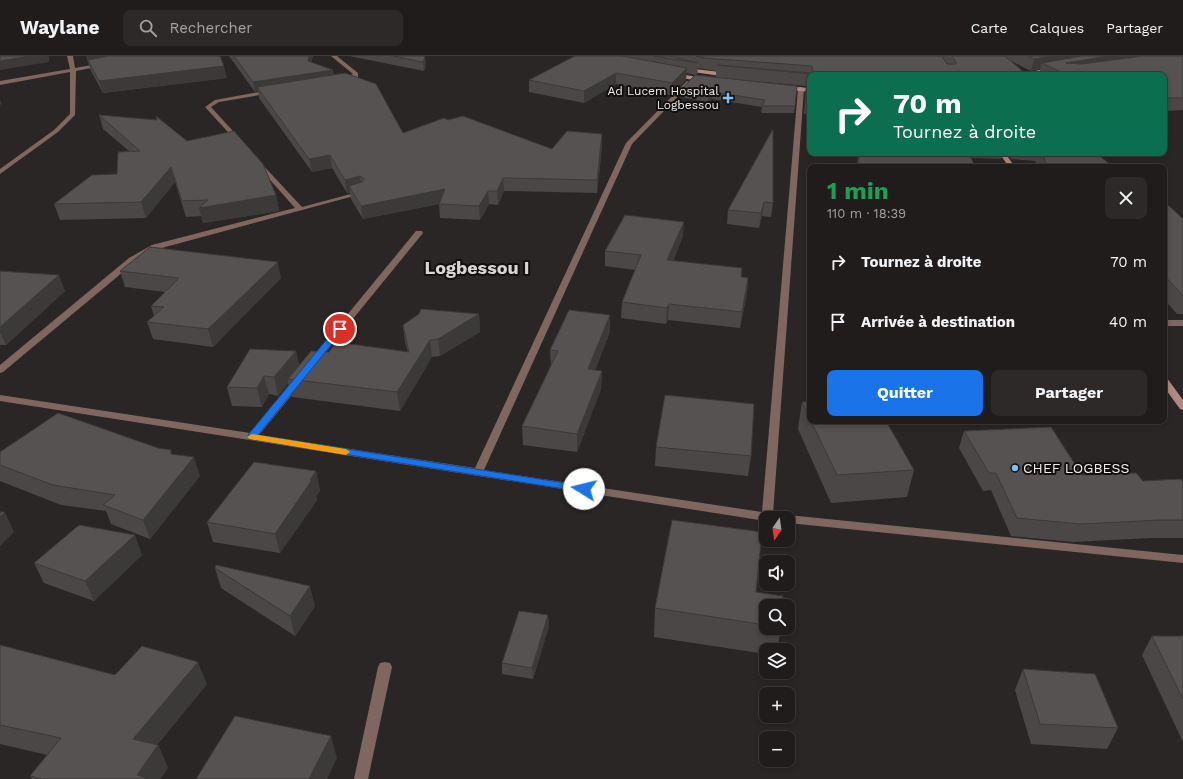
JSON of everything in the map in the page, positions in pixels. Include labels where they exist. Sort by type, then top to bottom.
[{"type":"main road","points":[[1037,72],[1059,68]]},
{"type":"main road","points":[[689,70],[738,76]]},
{"type":"main road","points":[[667,74],[708,80]]},
{"type":"main road","points":[[779,87],[805,89]]},
{"type":"main road","points":[[1167,384],[1183,407]]},
{"type":"street","points":[[0,172],[56,131],[73,114],[73,70],[70,56]]},
{"type":"street","points":[[333,82],[348,80],[356,76],[356,74],[334,56]]},
{"type":"street","points":[[0,83],[110,64]]},
{"type":"street","points":[[478,472],[629,144],[693,78]]},
{"type":"street","points":[[772,511],[805,89]]},
{"type":"street","points":[[244,147],[208,107],[225,100],[279,91]]},
{"type":"street","points":[[254,158],[300,209]]},
{"type":"street","points":[[0,370],[132,260],[155,247],[362,193]]},
{"type":"street","points":[[252,437],[419,233]]},
{"type":"street","points":[[1167,323],[1183,323]]},
{"type":"street","points":[[0,398],[759,516]]},
{"type":"street","points":[[795,520],[1183,559]]},
{"type":"street","points":[[361,779],[386,667]]},
{"type":"building","points":[[0,56],[31,56],[0,61]]},
{"type":"building","points":[[108,56],[220,56],[224,66],[99,81],[88,60]]},
{"type":"building","points":[[234,56],[309,56],[308,61],[333,70],[253,82]]},
{"type":"building","points":[[393,56],[423,56],[425,57],[423,62]]},
{"type":"building","points":[[575,56],[622,56],[687,68],[672,83],[616,73],[584,91],[529,80]]},
{"type":"building","points":[[654,56],[669,56],[698,63]]},
{"type":"building","points":[[696,56],[942,56],[947,64],[956,64],[952,56],[1005,56],[1024,72],[813,72],[812,66],[704,58]]},
{"type":"building","points":[[1028,56],[1052,56],[1034,59]]},
{"type":"building","points":[[1081,56],[1109,56],[1066,63],[1082,64],[1142,56],[1183,56],[1183,98],[1167,98],[1167,72],[1061,72],[1042,63]]},
{"type":"building","points":[[717,65],[807,73],[807,74]]},
{"type":"building","points":[[345,73],[376,84],[403,133],[444,118],[448,120],[463,116],[552,149],[567,131],[602,134],[597,180],[503,178],[497,191],[488,191],[479,206],[439,204],[445,189],[361,206],[349,186],[362,182],[364,179],[360,176],[345,180],[330,155],[309,159],[257,87]]},
{"type":"building","points":[[695,75],[797,86],[795,106],[762,106],[765,100],[713,92],[708,95],[681,90]]},
{"type":"building","points":[[807,81],[807,101],[805,101]]},
{"type":"building","points":[[99,115],[157,120],[156,116],[187,141],[234,131],[263,164],[276,195],[199,208],[208,200],[182,201],[171,167],[141,202],[54,204],[92,175],[117,174],[118,152],[140,151]]},
{"type":"building","points":[[773,129],[773,203],[764,202],[761,213],[728,210]]},
{"type":"building","points":[[859,156],[970,156],[974,164],[858,164]]},
{"type":"building","points":[[1043,156],[1100,156],[1109,164],[1047,164]]},
{"type":"building","points":[[1167,204],[1183,219],[1183,296],[1167,278]]},
{"type":"building","points":[[625,215],[684,222],[667,260],[742,268],[741,277],[748,278],[742,312],[669,304],[667,308],[622,302],[641,255],[605,251]]},
{"type":"building","points":[[150,247],[278,262],[208,329],[147,322],[164,307],[151,306],[179,278],[120,271]]},
{"type":"building","points":[[0,271],[59,275],[0,327]]},
{"type":"building","points":[[421,309],[479,314],[438,339],[430,340],[397,392],[288,379],[311,351],[329,352],[336,342],[409,352],[403,325],[419,314]]},
{"type":"building","points":[[569,310],[610,315],[588,369],[602,371],[577,434],[522,426],[558,351],[550,350]]},
{"type":"building","points":[[250,349],[296,351],[274,377],[264,376],[257,388],[227,387]]},
{"type":"building","points":[[665,395],[754,404],[751,456],[656,447]]},
{"type":"building","points":[[802,402],[807,402],[807,413]]},
{"type":"building","points":[[58,413],[158,448],[171,450],[171,454],[194,457],[143,520],[103,505],[115,495],[53,485],[0,465],[0,452]]},
{"type":"building","points":[[812,424],[888,424],[914,470],[837,475]]},
{"type":"building","points":[[1051,427],[1082,475],[1136,473],[1143,481],[1181,479],[1183,482],[1183,520],[1080,524],[1017,518],[996,473],[989,473],[964,431]]},
{"type":"building","points":[[254,462],[316,471],[310,480],[312,480],[275,534],[207,522]]},
{"type":"building","points":[[0,512],[5,512],[0,517]]},
{"type":"building","points":[[672,520],[759,532],[759,547],[760,547],[756,592],[783,596],[783,599],[759,599],[759,624],[655,608]]},
{"type":"building","points":[[79,525],[135,535],[85,581],[34,563]]},
{"type":"building","points":[[216,565],[310,586],[290,616],[215,568]]},
{"type":"building","points":[[519,611],[548,615],[532,668],[502,663]]},
{"type":"building","points":[[1152,636],[1183,636],[1183,699]]},
{"type":"building","points":[[0,645],[115,675],[142,646],[198,662],[133,739],[158,745],[137,775],[149,779],[42,779],[30,776],[61,738],[0,725]]},
{"type":"building","points":[[1023,669],[1095,674],[1118,728],[1040,724]]},
{"type":"building","points":[[235,716],[331,736],[309,779],[196,779]]},
{"type":"slow traffic","points":[[252,437],[346,452]]},
{"type":"place","name":"Ad Lucem Hospital Logbessou","points":[[728,98]]},
{"type":"place","name":"CHEF LOGBESS","points":[[1015,468]]},
{"type":"district","name":"Logbessou I","points":[[477,268]]},
{"type":"route","points":[[340,329],[252,437],[584,489]]}]
